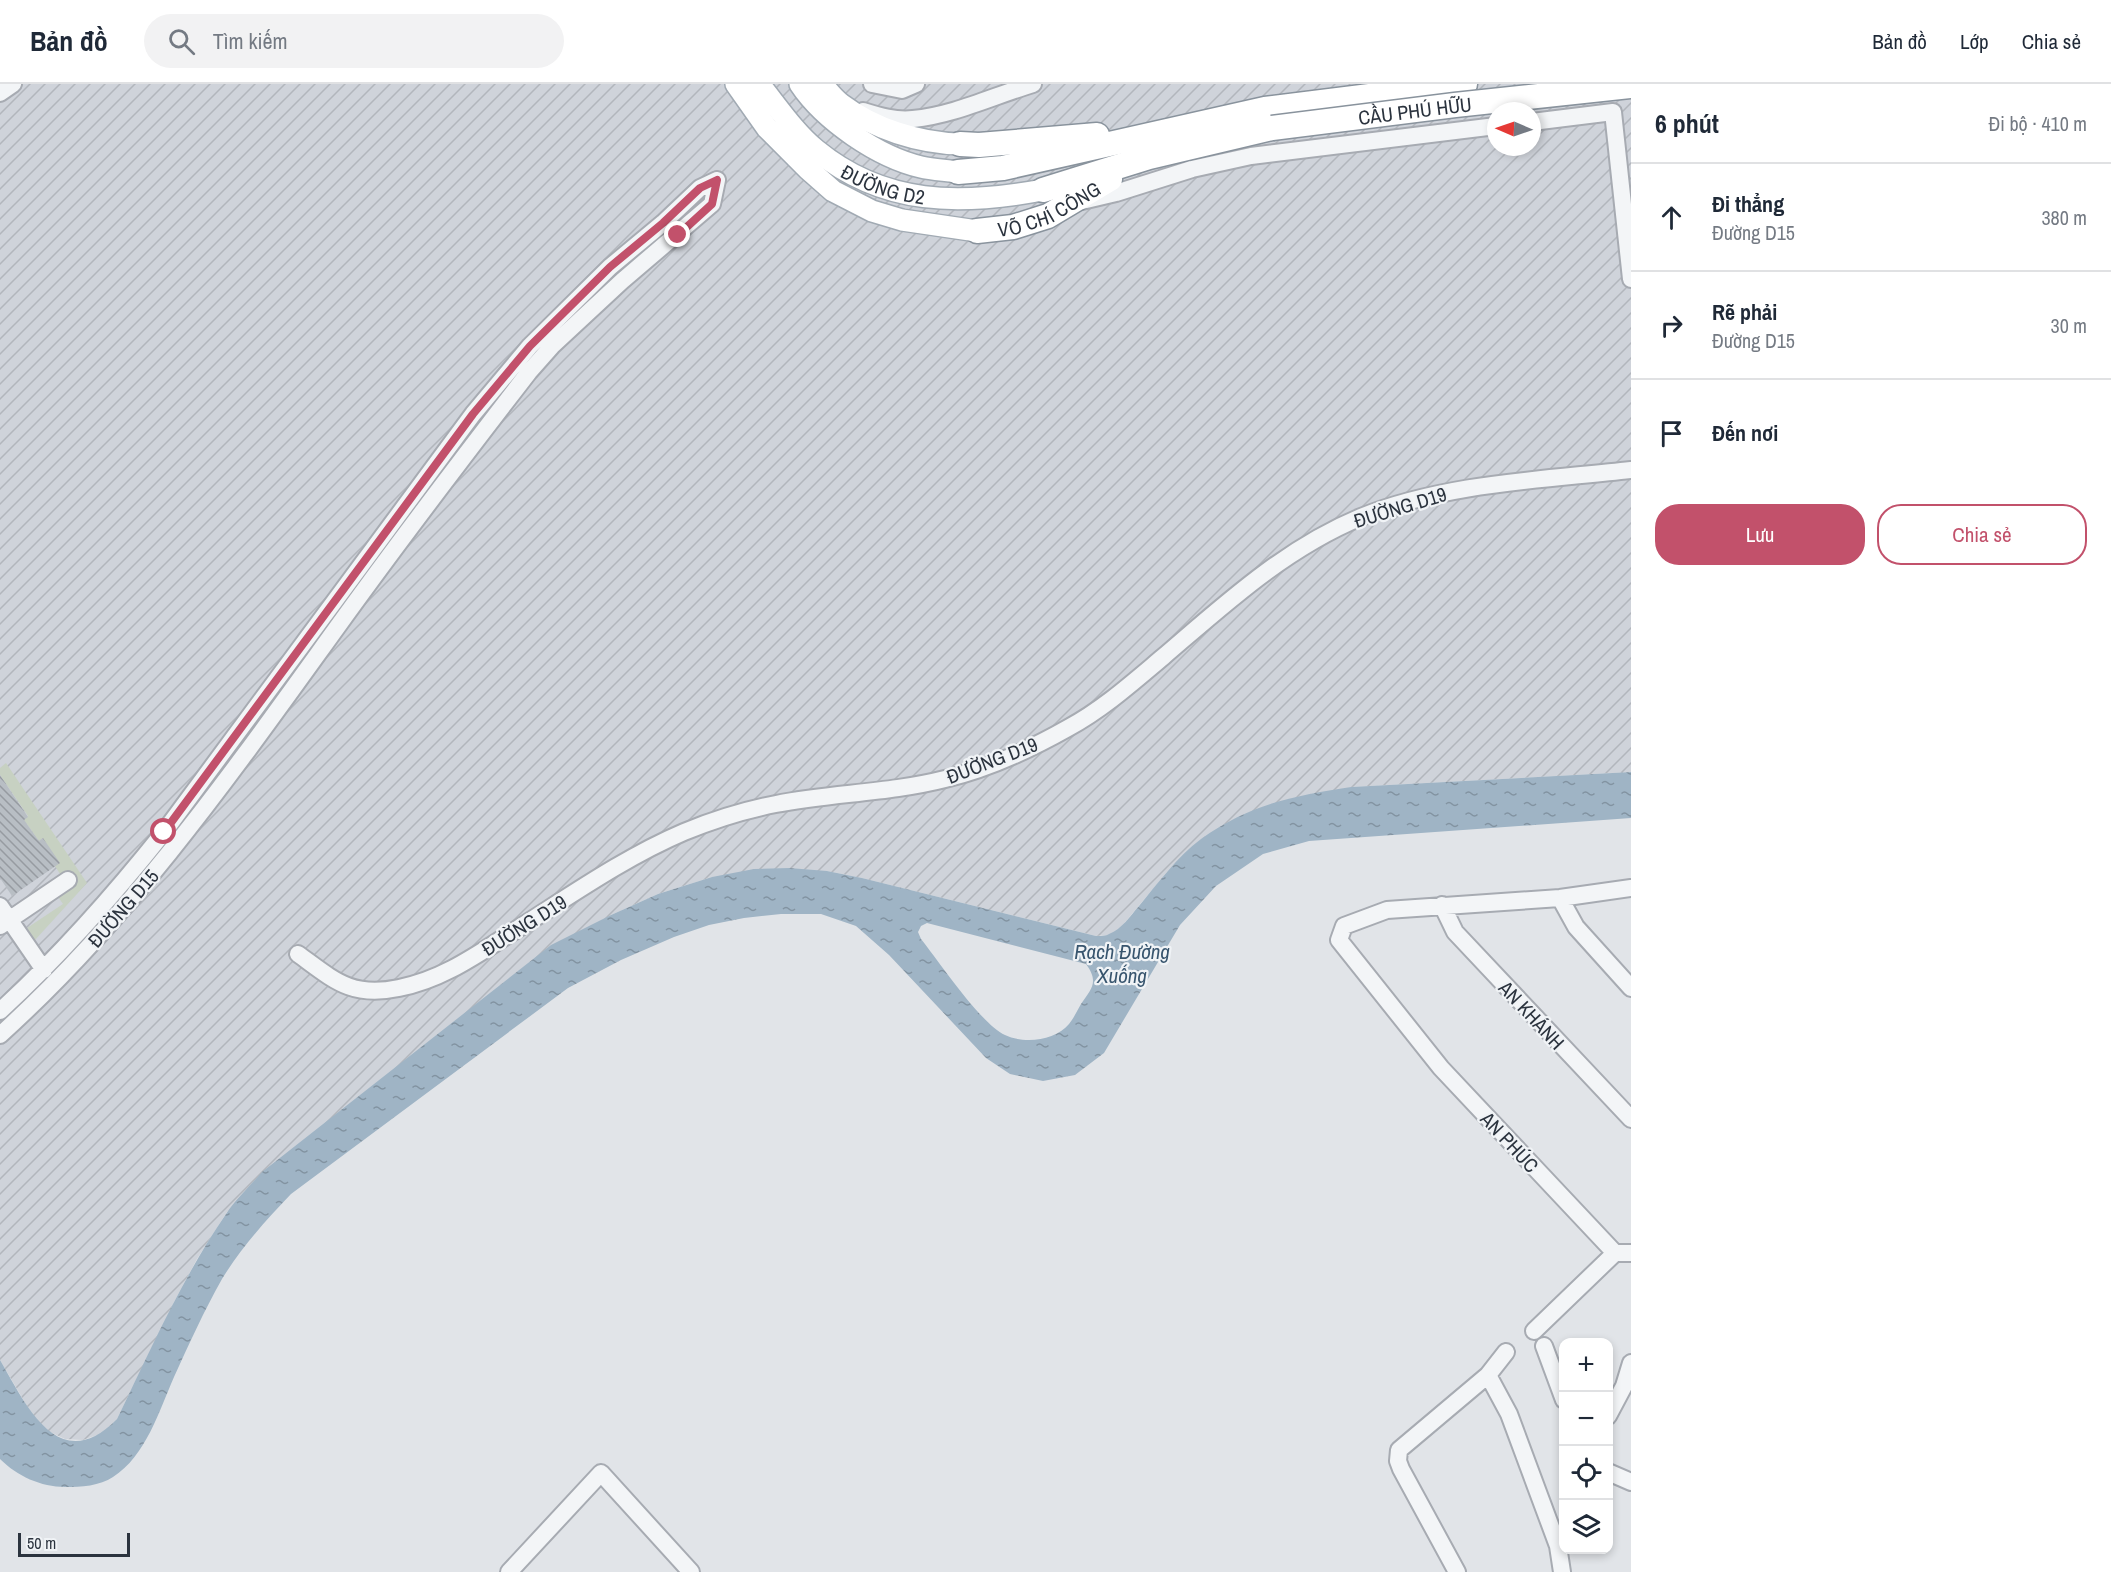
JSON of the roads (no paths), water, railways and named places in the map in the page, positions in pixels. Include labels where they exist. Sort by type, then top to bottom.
[{"type":"highway","name":"CẦU PHÚ HỮU","points":[[1268,118],[1465,84]]},
{"type":"highway","name":"CẦU PHÚ HỮU","points":[[1268,118],[1455,105],[1631,86]]},
{"type":"highway","name":"VÕ CHÍ CÔNG","points":[[958,172],[1144,148],[1268,118]]},
{"type":"highway","name":"VÕ CHÍ CÔNG","points":[[960,144],[990,144],[1093,135],[1144,148]]},
{"type":"highway","name":"VÕ CHÍ CÔNG","points":[[978,231],[1013,227],[1048,216],[1070,204],[1144,148]]},
{"type":"highway","name":"VÕ CHÍ CÔNG","points":[[1043,190],[1144,148]]},
{"type":"main road","name":"ĐƯỜNG D2","points":[[736,84],[767,128],[833,191],[872,212],[902,220],[978,231]]},
{"type":"main road","name":"ĐƯỜNG D2","points":[[759,84],[814,149],[866,182],[915,196],[956,200],[1003,198],[1043,190]]},
{"type":"main road","name":"ĐƯỜNG D2","points":[[800,84],[807,94],[845,129],[866,144],[887,155],[921,167],[958,172]]},
{"type":"main road","points":[[822,84],[841,104],[871,122],[927,141],[960,144]]},
{"type":"street","points":[[0,93],[14,84]]},
{"type":"street","points":[[872,84],[902,90],[916,84]]},
{"type":"street","points":[[841,104],[894,119],[912,119],[951,111],[1033,84]]},
{"type":"street","points":[[1608,84],[1631,279]]},
{"type":"street","points":[[1541,121],[1613,112]]},
{"type":"street","points":[[1070,204],[1116,193],[1192,169],[1251,156],[1487,127]]},
{"type":"street","name":"ĐƯỜNG D15","points":[[0,1011],[44,970],[125,881],[164,832],[473,414],[530,346],[610,267],[663,223],[700,188],[717,180],[712,204],[622,281],[552,346],[529,372],[396,546],[155,872],[79,959],[0,1035]]},
{"type":"street","name":"ĐƯỜNG D19","points":[[298,954],[344,987],[367,991],[394,989],[426,982],[456,968],[610,871],[682,833],[727,816],[775,804],[941,780],[976,771],[1021,753],[1071,727],[1110,702],[1247,585],[1280,560],[1318,537],[1362,517],[1405,502],[1451,491],[1631,470]]},
{"type":"street","points":[[44,970],[3,918],[68,880]]},
{"type":"street","points":[[1442,905],[1560,898],[1631,888]]},
{"type":"street","points":[[1560,898],[1576,927],[1631,988]]},
{"type":"street","name":"AN PHÚC","points":[[1442,905],[1387,910],[1344,926],[1339,940],[1441,1068],[1623,1253],[1534,1330]]},
{"type":"street","name":"AN KHÁNH","points":[[1442,905],[1455,932],[1631,1119]]},
{"type":"street","points":[[1544,1346],[1560,1392]]},
{"type":"street","points":[[1457,1572],[1401,1469],[1398,1461],[1400,1450],[1488,1375],[1506,1352]]},
{"type":"street","points":[[1613,1407],[1624,1386],[1631,1363]]},
{"type":"street","points":[[1488,1375],[1509,1414],[1558,1546],[1562,1572]]},
{"type":"street","points":[[513,1571],[601,1473],[691,1572]]},
{"type":"street","points":[[1613,1474],[1631,1482]]},
{"type":"water","name":"Rạch Đường Xuống","points":[[1631,772],[1631,818],[1309,841],[1263,854],[1216,886],[1180,925],[1104,1053],[1075,1075],[1043,1081],[1010,1074],[986,1058],[889,955],[856,926],[821,914],[781,914],[709,925],[674,937],[621,960],[568,988],[291,1194],[254,1235],[222,1279],[143,1445],[124,1468],[113,1477],[90,1485],[71,1487],[47,1485],[14,1471],[0,1459],[0,1360],[33,1414],[46,1428],[61,1438],[78,1441],[96,1435],[117,1419],[195,1263],[230,1208],[262,1172],[551,945],[611,915],[658,894],[712,877],[754,869],[789,868],[827,871],[862,878],[1096,936],[1105,936],[1126,922],[1184,854],[1219,827],[1237,817],[1273,803],[1351,787]],"holes":[[[927,923],[1086,964],[1092,976],[1092,985],[1069,1024],[1063,1030],[1048,1037],[1030,1040],[1013,1038],[995,1029],[984,1019],[921,939],[918,932],[921,926]]]}]
